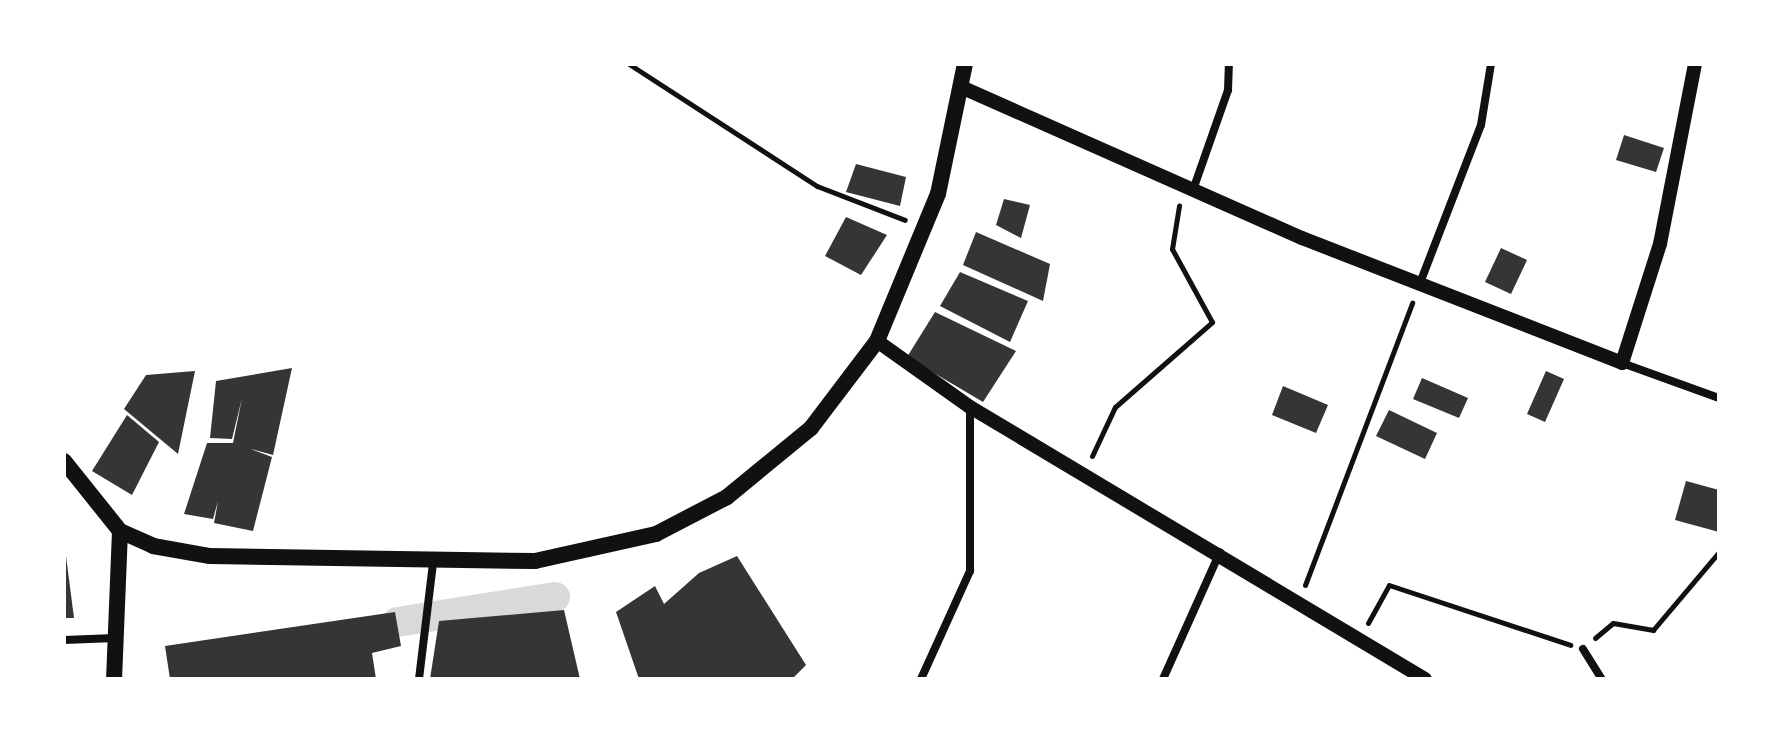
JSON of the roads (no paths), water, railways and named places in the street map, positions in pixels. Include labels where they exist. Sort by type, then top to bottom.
[{"type":"main road","points":[[64,461],[120,531],[162,549],[210,556],[433,563],[591,553],[686,519],[727,497],[811,428],[877,341],[926,228],[965,64]]},
{"type":"main road","points":[[114,679],[120,531]]},
{"type":"street","points":[[1188,188],[1228,90],[1229,64]]},
{"type":"street","points":[[1420,283],[1481,125],[1491,64]]},
{"type":"street","points":[[1622,363],[1660,244],[1695,64]]},
{"type":"street","points":[[961,87],[1188,188],[1622,363],[1719,398]]},
{"type":"street","points":[[877,341],[970,407],[1300,598],[1425,679]]},
{"type":"street","points":[[921,679],[970,571],[970,407]]},
{"type":"street","points":[[1163,679],[1220,552]]},
{"type":"street","points":[[419,679],[433,563]]},
{"type":"street","points":[[64,640],[116,638]]},
{"type":"street","points":[[1583,649],[1602,679]]},
{"type":"waterway","points":[[397,622],[555,597]]}]
